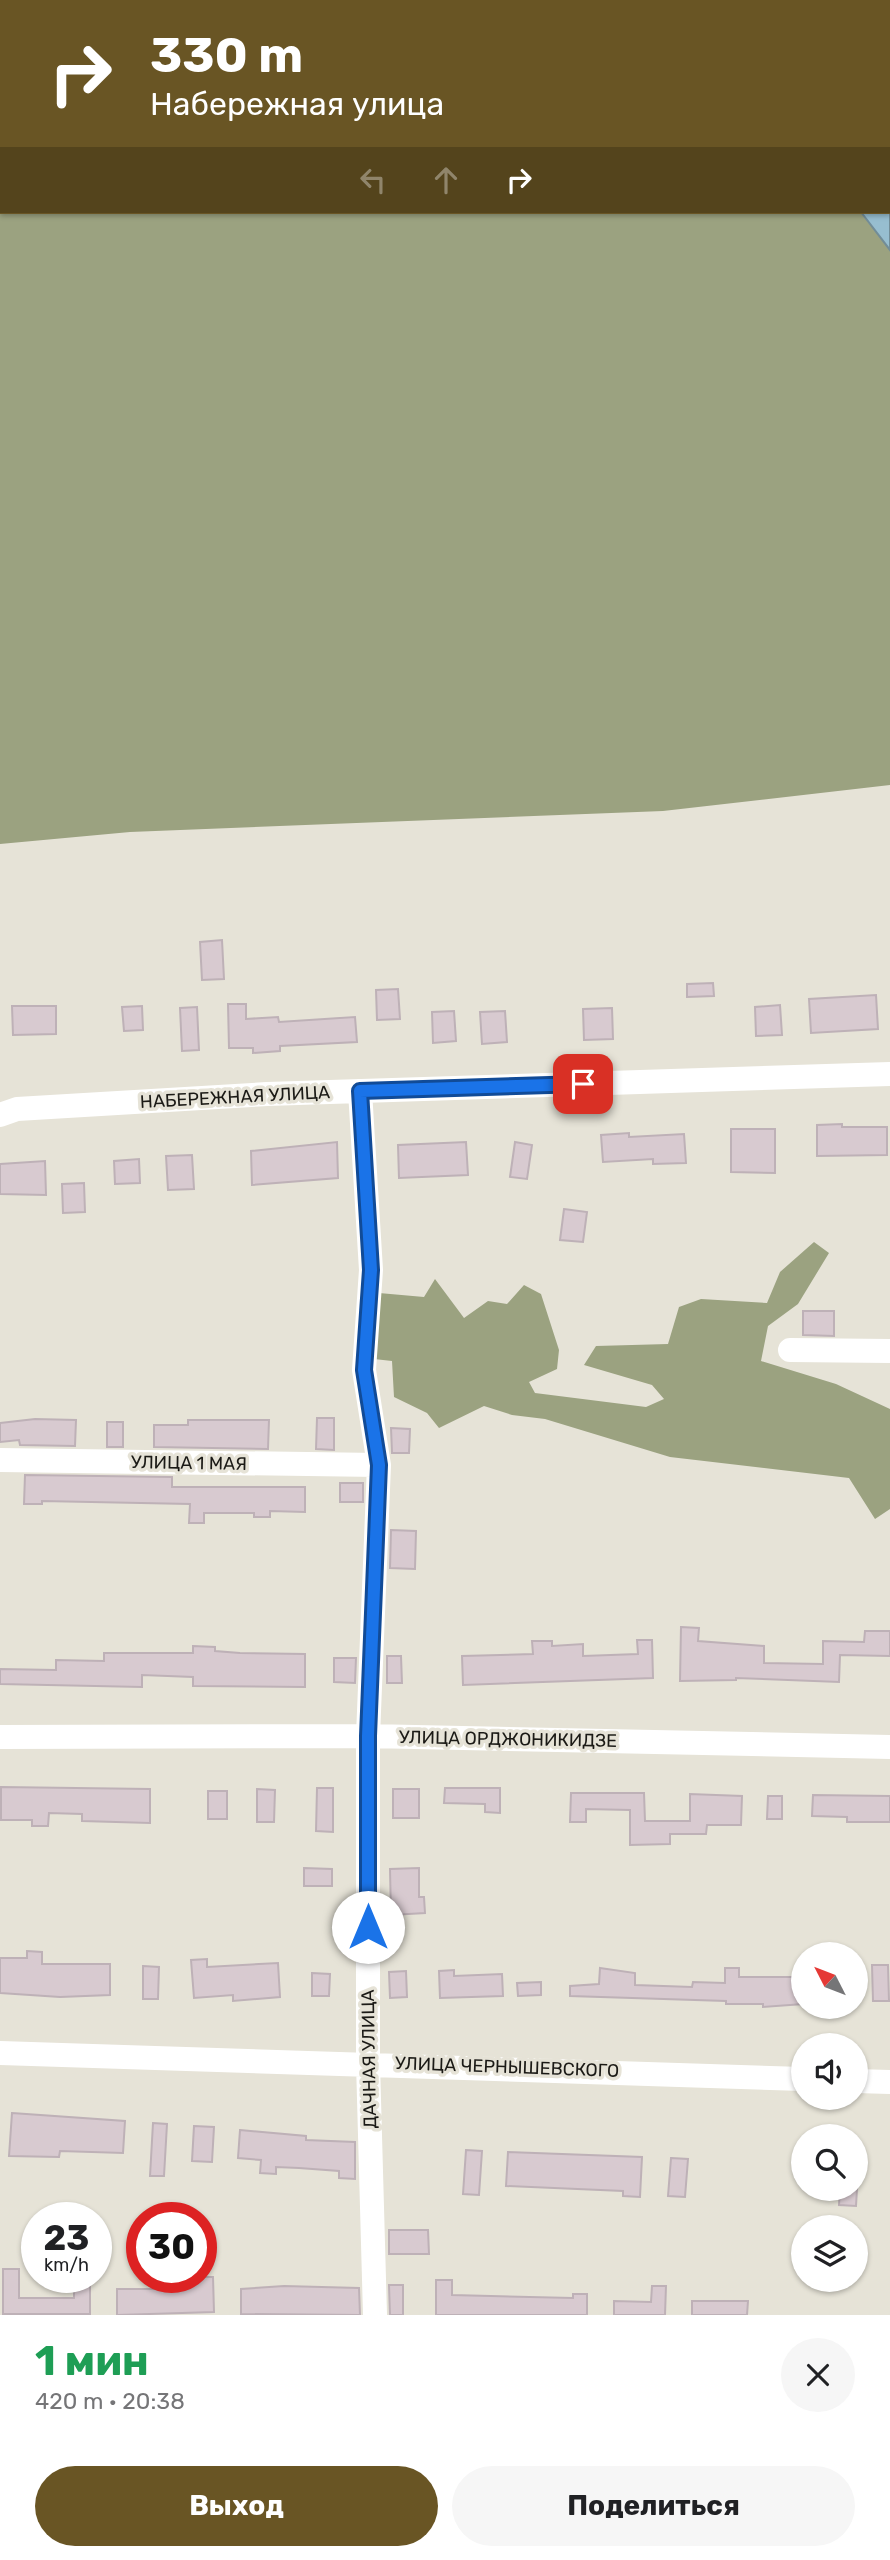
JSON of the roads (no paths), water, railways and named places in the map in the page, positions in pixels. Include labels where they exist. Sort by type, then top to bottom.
[{"type":"street","name":"НАБЕРЕЖНАЯ УЛИЦА","points":[[0,1115],[17,1109],[360,1091],[890,1074]]},
{"type":"street","name":"ДАЧНАЯ УЛИЦА","points":[[360,1091],[371,1270],[364,1370],[379,1465],[368,1736],[369,2063],[375,2315]]},
{"type":"street","points":[[790,1350],[890,1351]]},
{"type":"street","name":"УЛИЦА 1 МАЯ","points":[[0,1460],[379,1465]]},
{"type":"street","name":"УЛИЦА ОРДЖОНИКИДЗЕ","points":[[0,1737],[368,1736],[890,1747]]},
{"type":"street","name":"УЛИЦА ЧЕРНЫШЕВСКОГО","points":[[0,2053],[791,2079]]},
{"type":"street","points":[[868,2081],[890,2082]]},
{"type":"water","points":[[863,214],[890,214],[890,250]]}]
